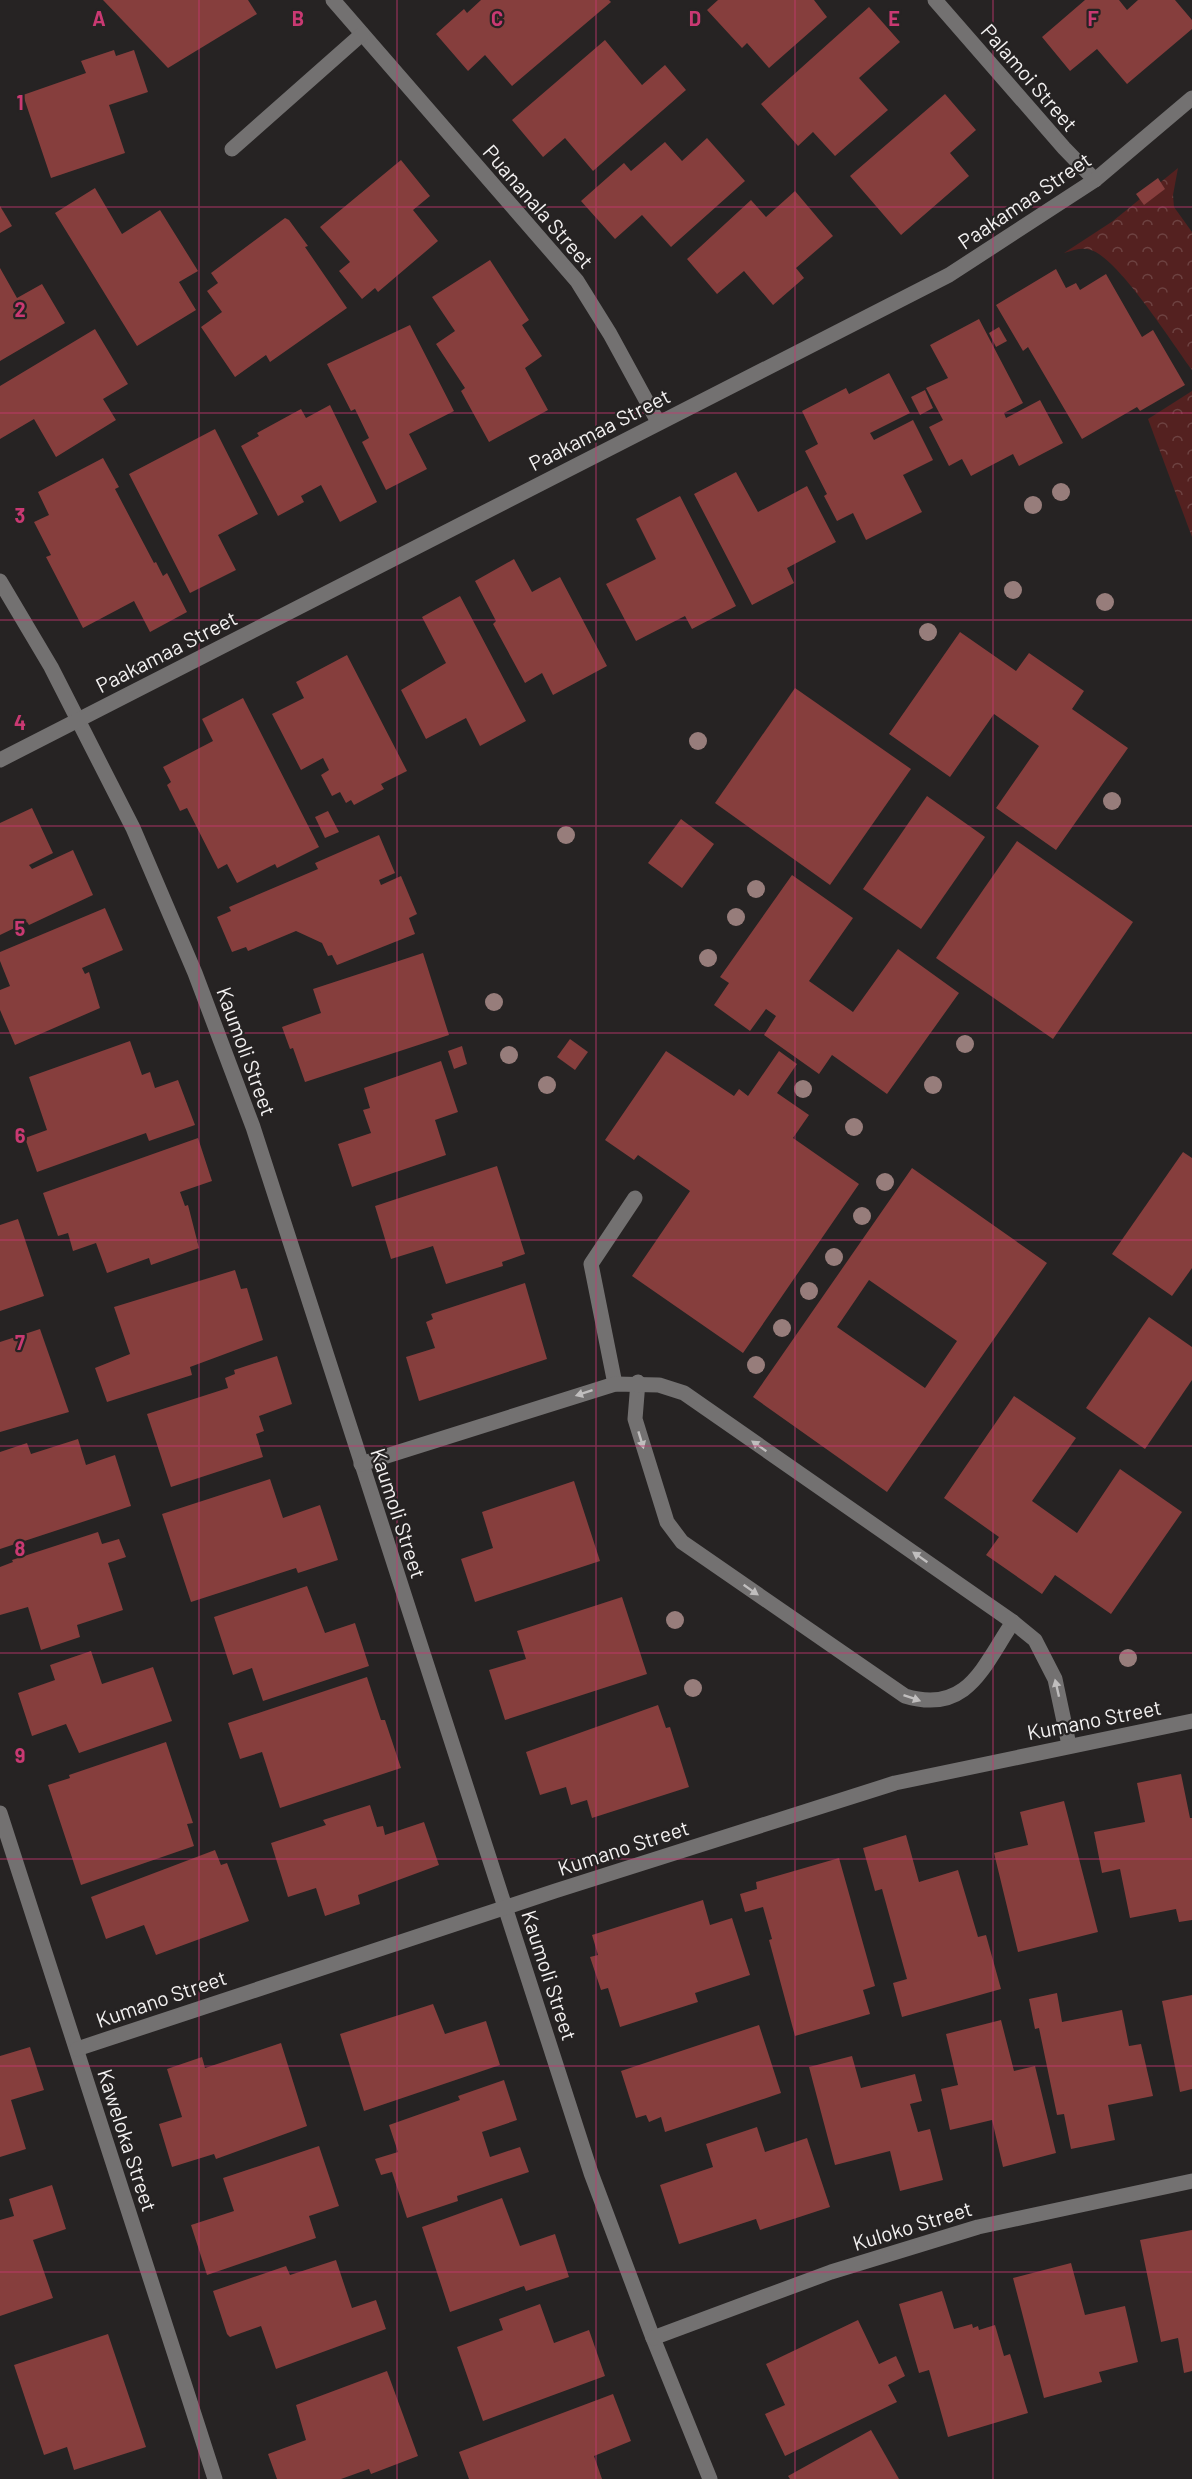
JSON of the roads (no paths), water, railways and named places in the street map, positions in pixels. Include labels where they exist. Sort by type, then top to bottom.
[{"type":"street","name":"Puananala Street","points":[[333,0],[577,281],[616,344],[658,423]]},
{"type":"street","name":"Palamoi Street","points":[[935,0],[1064,148],[1095,180]]},
{"type":"street","points":[[232,149],[362,34]]},
{"type":"street","name":"Paakamaa Street","points":[[0,760],[949,275],[1095,180],[1192,98]]},
{"type":"street","name":"Kaumoli Street","points":[[0,580],[51,668],[133,828],[200,984],[253,1127],[591,2174],[653,2338],[710,2479]]},
{"type":"street","points":[[615,1384],[591,1264],[635,1198]]},
{"type":"street","points":[[361,1464],[615,1384],[638,1382],[659,1385],[684,1394],[1013,1622],[1035,1640],[1055,1679],[1069,1745]]},
{"type":"street","points":[[638,1382],[635,1419],[667,1522],[682,1542],[905,1696],[925,1702],[951,1699],[972,1683],[1013,1622]]},
{"type":"street","name":"Kumano Street","points":[[77,2049],[506,1907],[895,1783],[1192,1721]]},
{"type":"street","name":"Kaweloka Street","points":[[0,1814],[215,2479]]},
{"type":"street","name":"Kuloko Street","points":[[653,2338],[831,2272],[978,2227],[1192,2181]]}]
